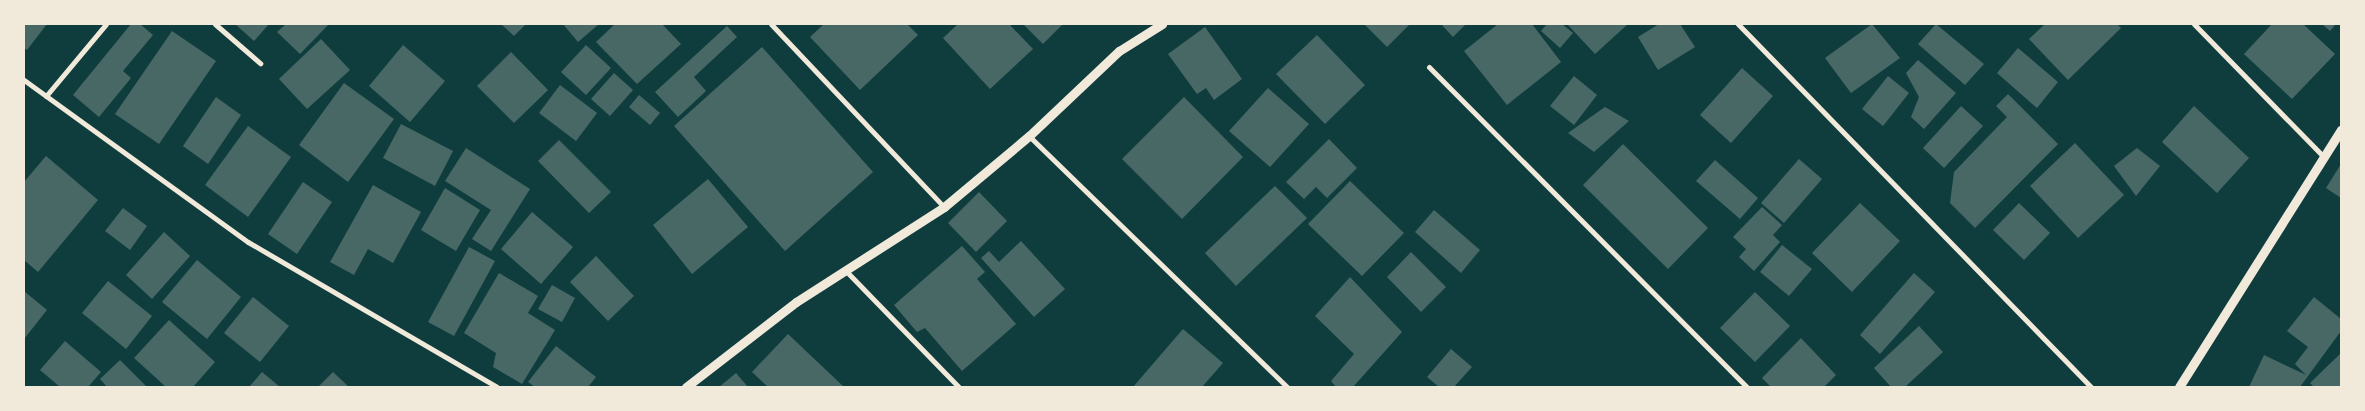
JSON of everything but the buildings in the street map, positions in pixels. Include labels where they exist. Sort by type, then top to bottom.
[{"type":"street","points":[[46,96],[106,24]]},
{"type":"street","points":[[215,24],[260,63]]},
{"type":"street","points":[[771,24],[944,207]]},
{"type":"street","points":[[686,387],[748,336],[944,207],[1029,136],[1119,51],[1162,24]]},
{"type":"street","points":[[1738,24],[2091,387]]},
{"type":"street","points":[[2194,24],[2324,157]]},
{"type":"street","points":[[1429,68],[1747,387]]},
{"type":"street","points":[[24,80],[248,242],[498,387]]},
{"type":"street","points":[[2179,387],[2341,130]]},
{"type":"street","points":[[1029,136],[1287,387]]},
{"type":"street","points":[[846,271],[959,387]]}]
